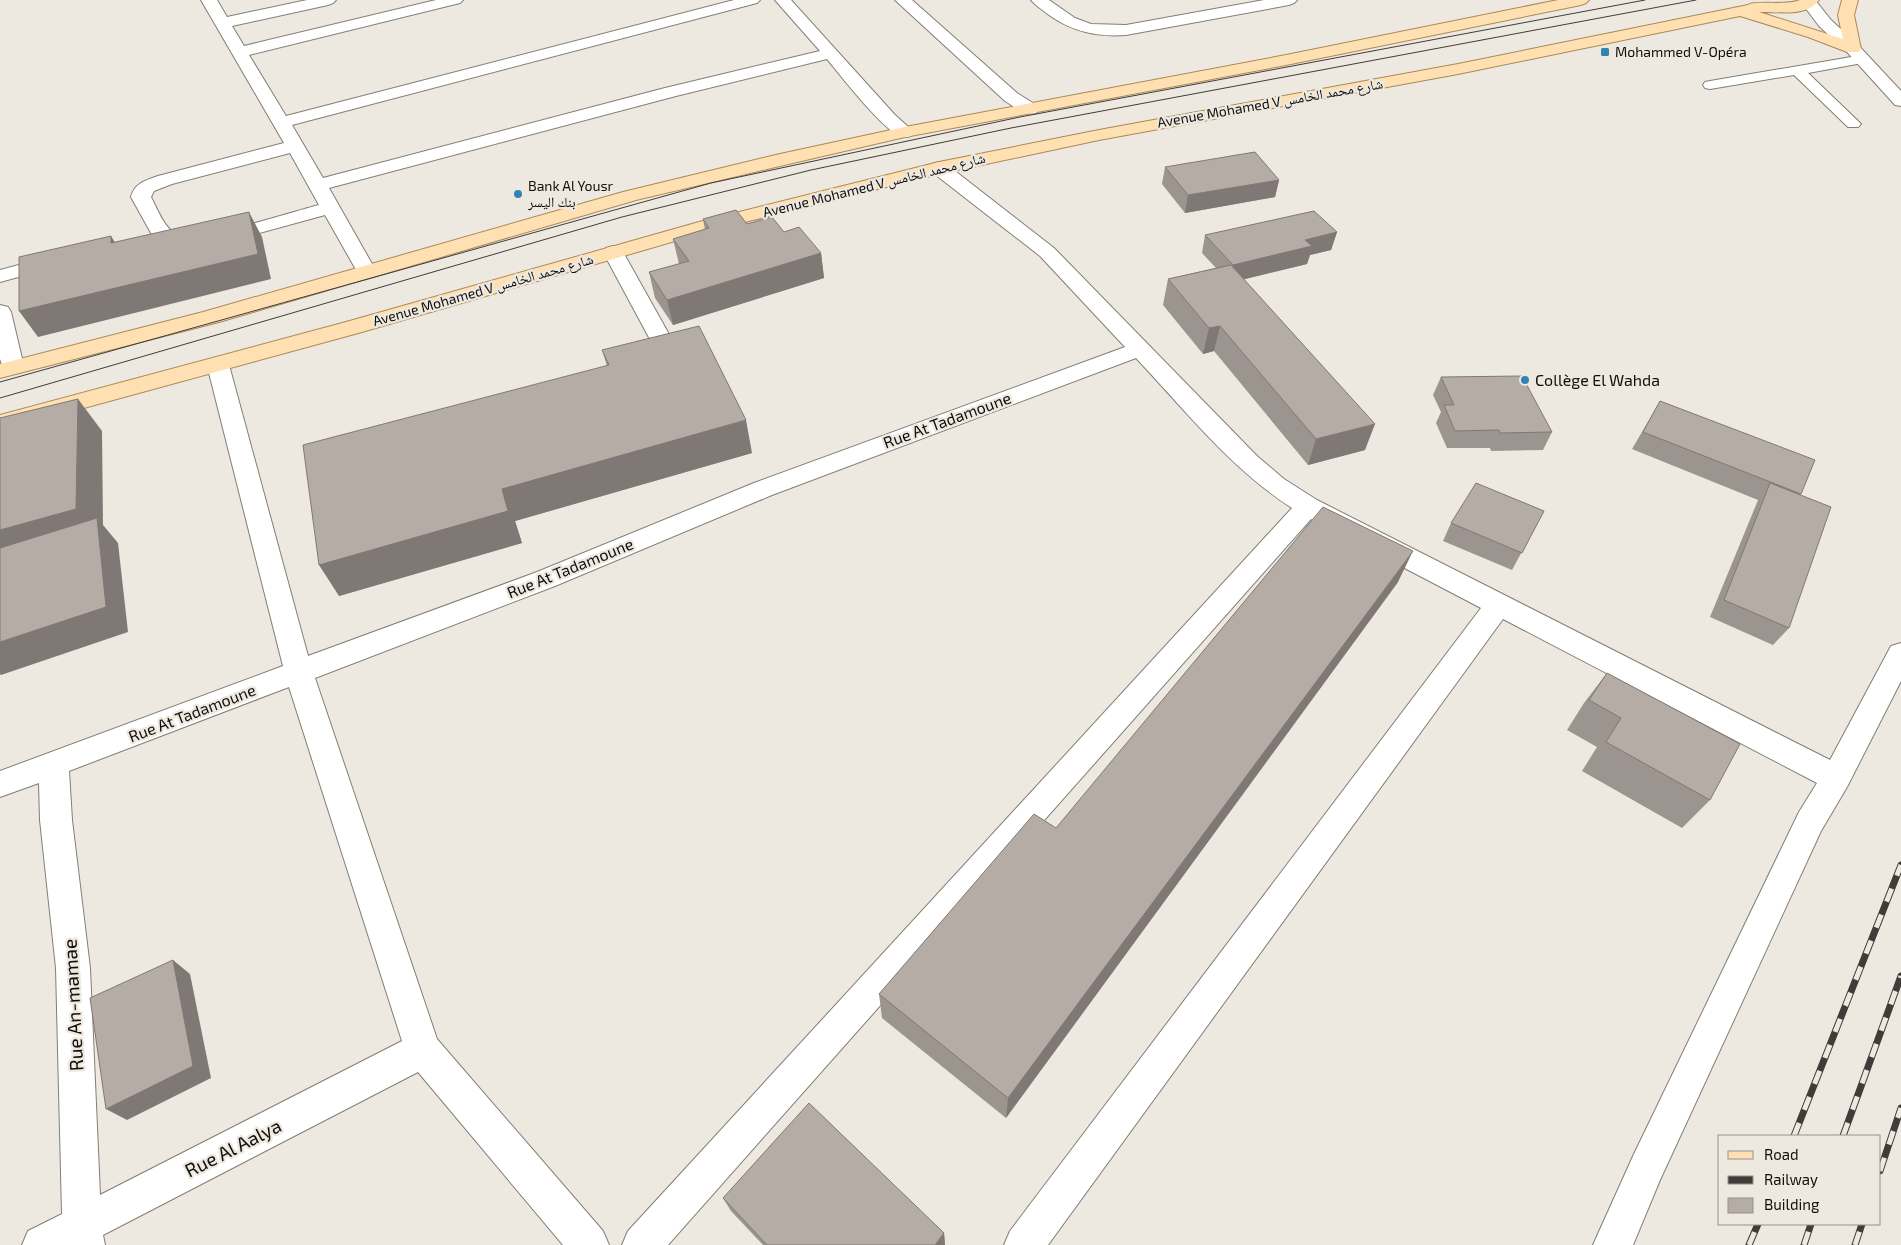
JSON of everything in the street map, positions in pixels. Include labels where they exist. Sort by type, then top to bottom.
[{"type":"main road","points":[[6,369],[211,318],[366,271],[630,196],[905,132],[1286,60],[1581,0]]},
{"type":"main road","points":[[1850,0],[1846,15],[1858,54]]},
{"type":"main road","name":"Avenue Mohamed V شارع محمد الخامس","points":[[0,424],[364,325],[706,226],[939,168],[1099,134],[1467,67],[1736,6],[1797,7],[1810,1]]},
{"type":"main road","points":[[1736,6],[1814,34],[1858,54]]},
{"type":"street","points":[[209,0],[318,185],[366,271]]},
{"type":"street","points":[[223,22],[328,0]]},
{"type":"street","points":[[240,52],[455,0]]},
{"type":"street","points":[[280,123],[752,0]]},
{"type":"street","points":[[783,0],[889,118],[905,132]]},
{"type":"street","points":[[902,0],[1011,98],[1030,109]]},
{"type":"street","points":[[1039,0],[1083,29],[1104,32],[1126,30],[1289,0]]},
{"type":"street","points":[[1810,1],[1825,23],[1898,95]]},
{"type":"street","points":[[1770,8],[1825,23]]},
{"type":"street","points":[[318,185],[671,92],[832,53]]},
{"type":"street","points":[[294,146],[165,180],[147,187],[142,192],[141,197],[152,236],[177,243],[200,243],[330,208]]},
{"type":"street","points":[[939,168],[1046,252],[1248,462],[1275,485],[1308,506],[1836,778]]},
{"type":"street","points":[[613,252],[664,345],[660,352],[620,367]]},
{"type":"street","points":[[0,276],[76,256]]},
{"type":"street","points":[[0,312],[6,369]]},
{"type":"street","name":"Rue At Tadamoune","points":[[0,784],[299,674],[546,579],[763,489],[1140,349]]},
{"type":"street","points":[[218,365],[299,674],[423,1050],[589,1245]]},
{"type":"street","points":[[642,1245],[1308,506]]},
{"type":"street","points":[[1024,1245],[1499,604]]},
{"type":"street","points":[[1613,1245],[1656,1149],[1810,822],[1836,778],[1901,654]]},
{"type":"street","name":"Rue An-mamae","points":[[54,765],[56,820],[73,968],[84,1234]]},
{"type":"street","name":"Rue Al Aalya","points":[[42,1245],[84,1234],[252,1139],[423,1050]]},
{"type":"lane","points":[[1710,84],[1797,70],[1858,54]]},
{"type":"lane","points":[[1797,70],[1853,124]]},
{"type":"building","points":[[1255,152],[1279,180],[1188,195],[1165,167]]},
{"type":"building","points":[[736,210],[747,224],[772,217],[784,232],[799,227],[821,253],[667,300],[649,272],[689,261],[673,239],[709,228],[703,219]]},
{"type":"building","points":[[1314,211],[1337,232],[1305,240],[1312,246],[1233,265],[1205,235]]},
{"type":"building","points":[[249,212],[258,254],[19,311],[19,257],[111,236],[111,243]]},
{"type":"building","points":[[1231,265],[1375,424],[1316,439],[1220,326],[1209,328],[1168,279]]},
{"type":"building","points":[[699,326],[746,420],[502,489],[508,511],[319,565],[303,445],[609,365],[602,350]]},
{"type":"building","points":[[1522,376],[1552,432],[1500,433],[1499,430],[1455,431],[1444,405],[1454,405],[1441,377]]},
{"type":"building","points":[[78,399],[76,509],[0,530],[0,418]]},
{"type":"building","points":[[1660,401],[1815,460],[1801,494],[1643,432]]},
{"type":"building","points":[[1476,483],[1544,511],[1522,553],[1451,523]]},
{"type":"building","points":[[1770,483],[1831,507],[1789,628],[1724,600]]},
{"type":"building","points":[[1323,507],[1413,551],[1008,1098],[879,994],[1034,814],[1056,828]]},
{"type":"building","points":[[97,518],[106,607],[0,642],[0,548]]},
{"type":"building","points":[[1607,673],[1740,744],[1710,800],[1606,742],[1621,718],[1589,700]]},
{"type":"building","points":[[173,960],[193,1066],[106,1109],[90,998]]},
{"type":"building","points":[[809,1103],[944,1233],[935,1245],[767,1245],[723,1198]]},
{"type":"tram line","points":[[0,382],[711,183],[1020,117],[1645,0]]},
{"type":"tram line","points":[[0,398],[622,217],[811,170],[1011,128],[1696,0]]},
{"type":"railway","points":[[1794,1135],[1901,865]]},
{"type":"railway","points":[[1843,1135],[1901,976]]},
{"type":"railway","points":[[1881,1168],[1901,1108]]},
{"type":"railway","points":[[1749,1245],[1758,1225]]},
{"type":"railway","points":[[1804,1245],[1811,1225]]},
{"type":"railway","points":[[1855,1245],[1862,1225]]},
{"type":"place","name":"Mohammed V-Opéra","points":[[1605,52]]},
{"type":"place","name":"Bank Al Yousr بنك اليسر","points":[[518,194]]},
{"type":"place","name":"Collège El Wahda","points":[[1525,380]]}]
